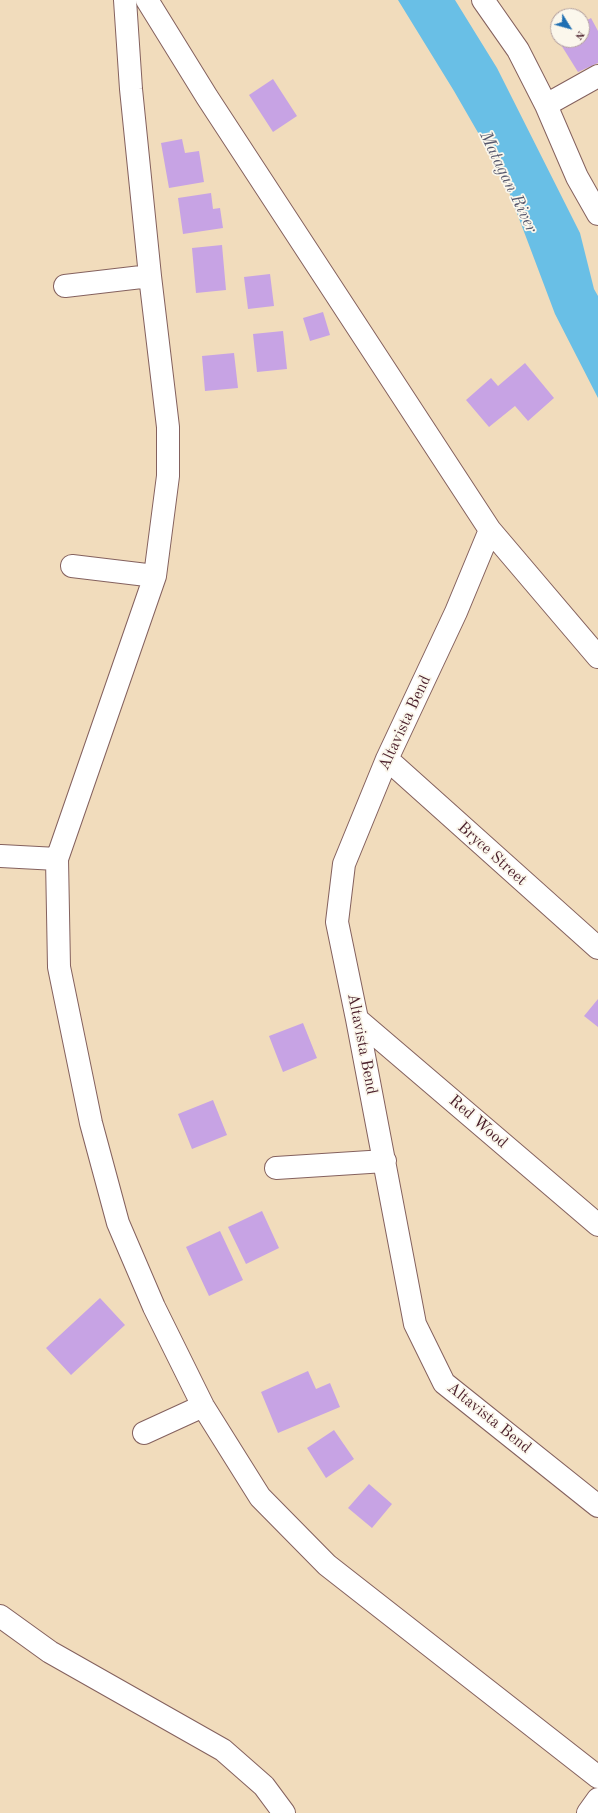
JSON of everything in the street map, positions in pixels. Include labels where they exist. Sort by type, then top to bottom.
[{"type":"street","points":[[125,0],[132,96],[150,276],[168,427],[168,476],[154,576],[57,859],[59,967],[91,1123],[118,1223],[154,1308],[203,1406],[260,1498],[327,1565],[598,1777]]},
{"type":"street","points":[[147,0],[208,97],[490,530],[598,656]]},
{"type":"street","points":[[483,0],[518,50],[546,105],[577,177],[598,214]]},
{"type":"street","points":[[546,105],[598,76]]},
{"type":"street","points":[[65,286],[150,276]]},
{"type":"street","name":"Altavista Bend","points":[[490,530],[456,612],[387,759],[344,864],[337,922],[358,1019],[415,1324],[444,1383],[598,1506]]},
{"type":"street","points":[[72,566],[154,576]]},
{"type":"street","name":"Bryce Street","points":[[387,759],[598,948]]},
{"type":"street","points":[[1,856],[57,859]]},
{"type":"street","name":"Red Wood","points":[[358,1019],[598,1225]]},
{"type":"street","points":[[276,1168],[384,1161]]},
{"type":"street","points":[[144,1433],[203,1406]]},
{"type":"street","points":[[0,1616],[50,1652],[223,1750],[264,1786],[284,1813]]},
{"type":"street","points":[[588,1813],[598,1799]]},
{"type":"water","name":"Matagan River","points":[[398,0],[455,0],[497,68],[580,233],[594,289],[598,296],[598,398],[555,314],[503,176],[454,91]]},
{"type":"building","points":[[590,19],[598,31],[598,63],[578,72],[563,48],[590,48]]},
{"type":"building","points":[[273,79],[297,116],[273,132],[249,95]]},
{"type":"building","points":[[182,139],[185,153],[199,151],[204,182],[169,188],[161,143]]},
{"type":"building","points":[[211,193],[213,209],[220,208],[223,228],[183,234],[178,198]]},
{"type":"building","points":[[222,245],[226,290],[196,293],[192,248]]},
{"type":"building","points":[[270,274],[274,306],[248,309],[244,277]]},
{"type":"building","points":[[323,312],[330,335],[310,341],[303,318]]},
{"type":"building","points":[[283,331],[287,369],[257,372],[253,334]]},
{"type":"building","points":[[234,353],[238,388],[205,391],[202,356]]},
{"type":"building","points":[[525,363],[554,398],[528,421],[515,406],[489,427],[466,400],[491,378],[498,386]]},
{"type":"building","points":[[598,999],[598,1027],[584,1016]]},
{"type":"building","points":[[303,1023],[317,1058],[283,1072],[269,1036]]},
{"type":"building","points":[[213,1100],[227,1135],[192,1149],[178,1114]]},
{"type":"building","points":[[262,1211],[279,1248],[246,1264],[228,1227]]},
{"type":"building","points":[[220,1231],[243,1280],[209,1296],[186,1247]]},
{"type":"building","points":[[100,1298],[125,1325],[71,1375],[46,1348]]},
{"type":"building","points":[[308,1371],[316,1389],[330,1383],[340,1407],[278,1433],[261,1392]]},
{"type":"building","points":[[334,1430],[354,1459],[326,1478],[307,1448]]},
{"type":"building","points":[[369,1484],[392,1504],[372,1528],[348,1508]]}]
